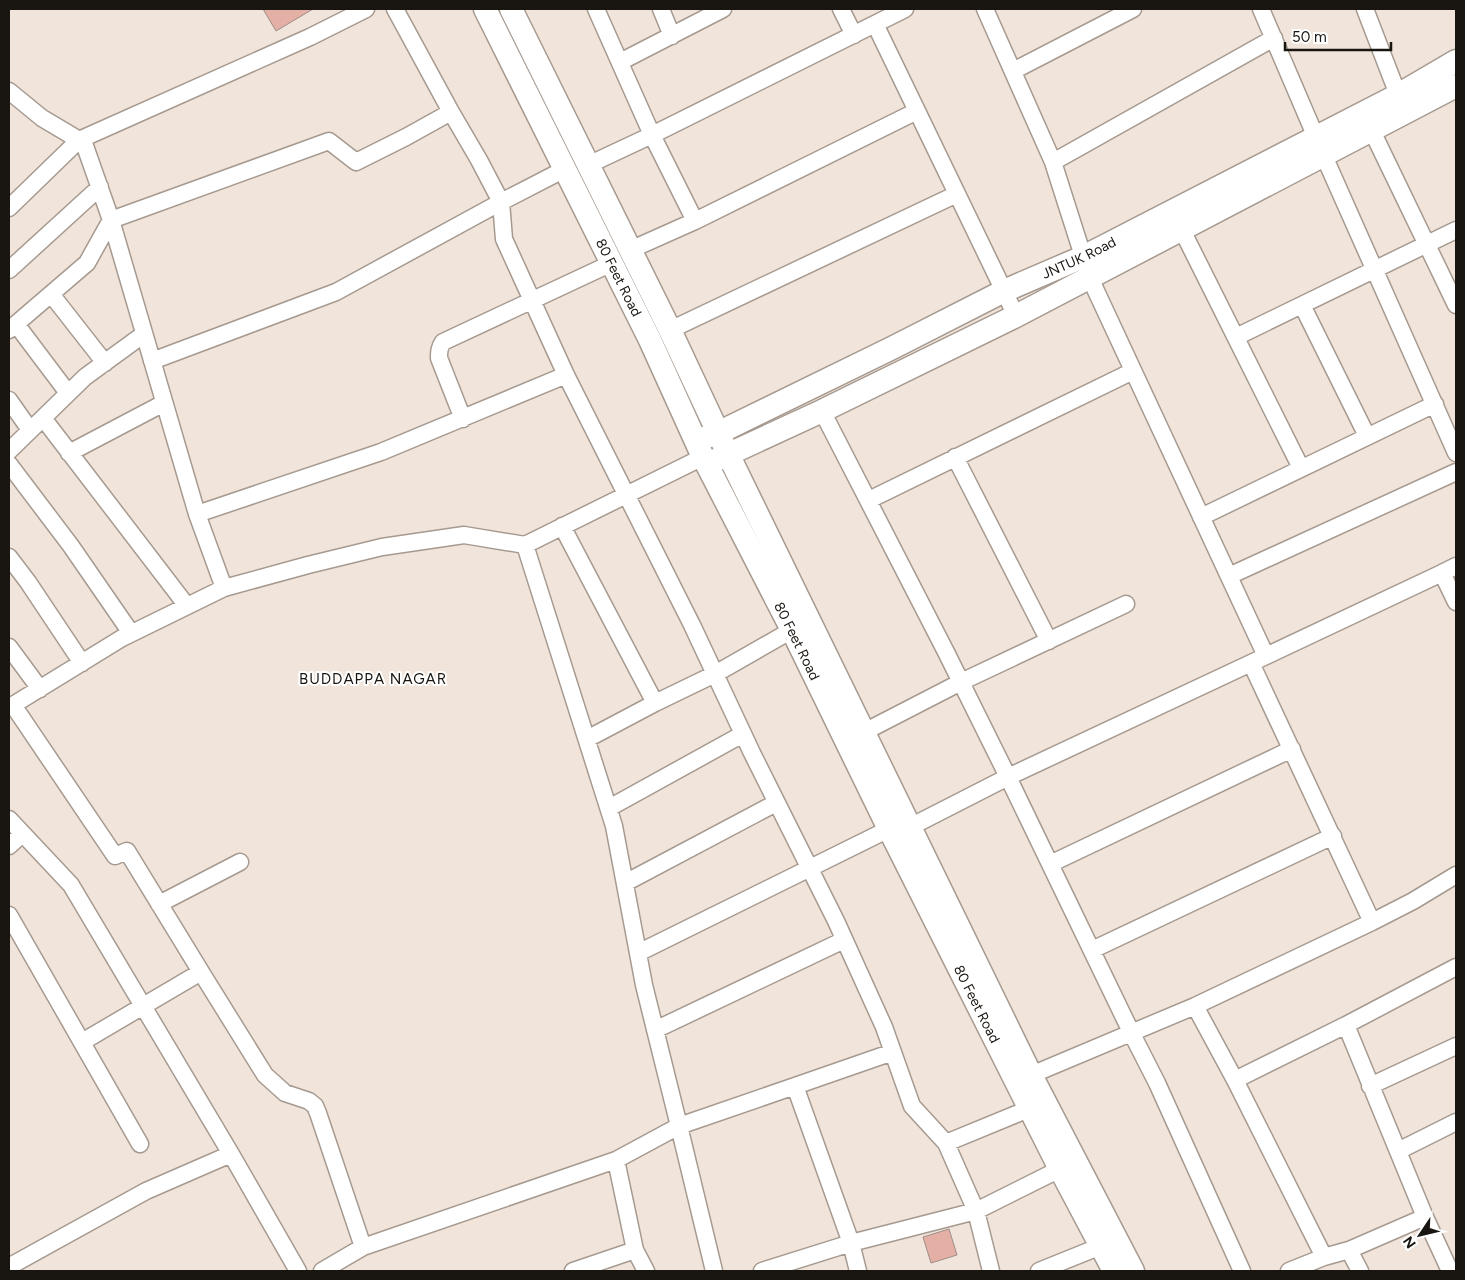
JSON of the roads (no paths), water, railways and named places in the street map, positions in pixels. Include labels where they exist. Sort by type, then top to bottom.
[{"type":"main road","name":"80 Feet Road","points":[[485,9],[565,170],[670,330],[728,454],[864,732],[900,828],[1031,1108],[1060,1169],[1114,1271]]},
{"type":"main road","name":"80 Feet Road","points":[[511,9],[588,165],[650,340],[702,454],[792,630],[900,828],[1133,1271]]},
{"type":"main road","name":"JNTUK Road","points":[[702,454],[728,454],[822,411],[1090,278],[1182,230],[1320,146],[1372,131],[1402,104],[1456,62]]},
{"type":"main road","name":"JNTUK Road","points":[[702,454],[718,433],[1004,291],[1320,146],[1402,104],[1456,86]]},
{"type":"street","points":[[395,9],[501,202],[504,239],[566,376],[692,625],[776,803],[844,940],[884,1027],[912,1106],[946,1143],[976,1211],[991,1271]]},
{"type":"street","points":[[596,9],[652,136],[695,221]]},
{"type":"street","points":[[661,9],[672,36]]},
{"type":"street","points":[[620,62],[724,9]]},
{"type":"street","points":[[841,9],[854,34]]},
{"type":"street","points":[[588,165],[652,136],[905,9]]},
{"type":"street","points":[[986,9],[1053,162],[1090,278],[1229,576],[1292,749],[1372,922]]},
{"type":"street","points":[[1013,71],[1133,9]]},
{"type":"street","points":[[1261,9],[1456,453]]},
{"type":"street","points":[[1365,9],[1402,104]]},
{"type":"street","points":[[9,208],[79,140],[310,37],[361,10]]},
{"type":"street","points":[[875,24],[1016,316]]},
{"type":"street","points":[[1053,162],[1274,38]]},
{"type":"street","points":[[9,91],[42,118],[79,140],[85,146],[111,220],[197,514],[224,588]]},
{"type":"street","points":[[463,419],[440,358],[440,347],[448,339],[532,301],[917,111]]},
{"type":"street","points":[[68,393],[12,327],[87,264],[111,220],[329,141],[356,162],[451,112]]},
{"type":"street","points":[[1372,131],[1456,305]]},
{"type":"street","points":[[152,361],[336,292],[501,202],[565,170]]},
{"type":"street","points":[[9,270],[100,187]]},
{"type":"street","points":[[670,330],[957,194]]},
{"type":"street","points":[[1182,230],[1301,468]]},
{"type":"street","points":[[1236,337],[1456,230]]},
{"type":"street","points":[[51,294],[105,363]]},
{"type":"street","points":[[1302,305],[1367,436]]},
{"type":"street","points":[[9,451],[85,377],[144,334]]},
{"type":"street","points":[[869,500],[1133,371]]},
{"type":"street","points":[[197,514],[381,452],[566,376]]},
{"type":"street","points":[[9,400],[30,430]]},
{"type":"street","points":[[69,453],[164,403]]},
{"type":"street","points":[[1201,517],[1435,404]]},
{"type":"street","points":[[822,411],[961,682],[1157,1083],[1242,1271]]},
{"type":"street","points":[[43,418],[187,606]]},
{"type":"street","points":[[362,1247],[315,1106],[309,1101],[285,1093],[265,1075],[127,851],[115,856],[11,707],[131,633],[224,588],[382,547],[464,536],[525,544],[702,454]]},
{"type":"street","points":[[955,457],[1049,641]]},
{"type":"street","points":[[9,464],[71,546],[131,633]]},
{"type":"street","points":[[1229,576],[1456,472]]},
{"type":"street","points":[[562,526],[655,703]]},
{"type":"street","points":[[525,544],[614,826],[644,985],[714,1271]]},
{"type":"street","points":[[9,557],[82,663]]},
{"type":"street","points":[[638,953],[809,869],[1008,778],[1449,570],[1456,602]]},
{"type":"street","points":[[864,732],[961,682],[1126,604]]},
{"type":"street","points":[[587,738],[715,674],[792,630]]},
{"type":"street","points":[[9,647],[40,688]]},
{"type":"street","points":[[609,808],[743,734]]},
{"type":"street","points":[[1050,864],[1292,749]]},
{"type":"street","points":[[625,883],[776,803]]},
{"type":"street","points":[[9,819],[71,885],[144,1006],[298,1271]]},
{"type":"street","points":[[9,846],[22,834]]},
{"type":"street","points":[[1092,950],[1333,836]]},
{"type":"street","points":[[159,904],[240,862]]},
{"type":"street","points":[[1031,1075],[1195,1006],[1372,922],[1413,901],[1456,875]]},
{"type":"street","points":[[9,915],[140,1144]]},
{"type":"street","points":[[656,1030],[844,940]]},
{"type":"street","points":[[1235,1080],[1346,1026],[1456,967]]},
{"type":"street","points":[[82,1042],[201,972]]},
{"type":"street","points":[[1195,1006],[1235,1080],[1324,1257]]},
{"type":"street","points":[[1346,1026],[1425,1217],[1450,1271]]},
{"type":"street","points":[[1370,1086],[1456,1046]]},
{"type":"street","points":[[322,1271],[362,1247],[616,1160],[679,1126],[893,1052]]},
{"type":"street","points":[[795,1086],[858,1271]]},
{"type":"street","points":[[946,1143],[1031,1108]]},
{"type":"street","points":[[1398,1151],[1456,1122]]},
{"type":"street","points":[[9,1268],[146,1191],[231,1154]]},
{"type":"street","points":[[616,1160],[635,1250],[646,1271]]},
{"type":"street","points":[[762,1271],[850,1243],[976,1211],[1060,1169]]},
{"type":"street","points":[[1289,1271],[1324,1257],[1349,1250],[1425,1217]]},
{"type":"street","points":[[1039,1271],[1101,1246]]},
{"type":"street","points":[[573,1271],[635,1250]]},
{"type":"street","points":[[1349,1250],[1360,1271]]},
{"type":"district","name":"BUDDAPPA NAGAR","points":[[373,679]]}]
